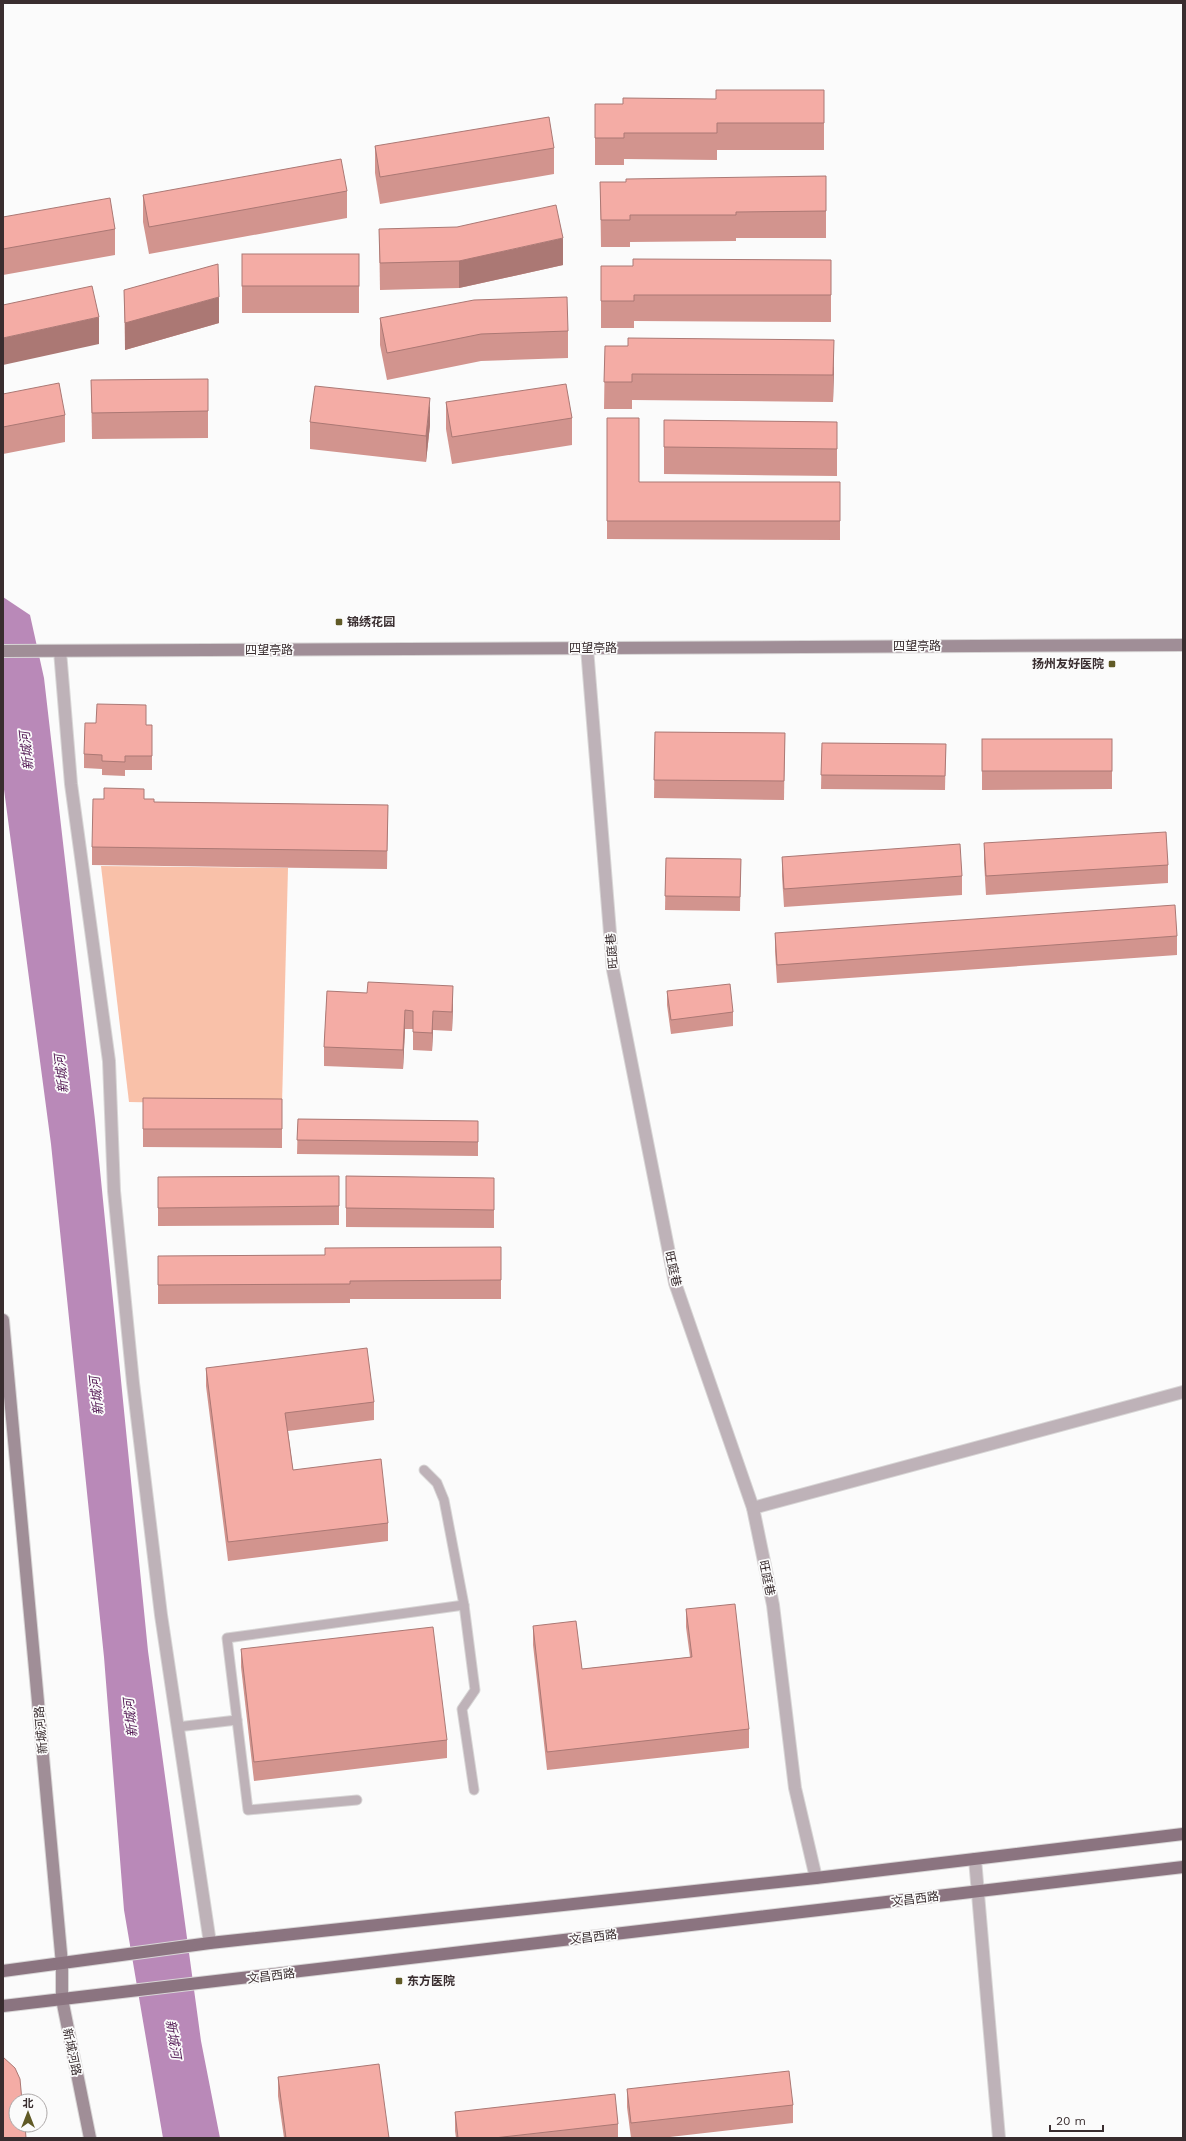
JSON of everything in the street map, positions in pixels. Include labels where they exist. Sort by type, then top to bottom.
[{"type":"main road","points":[[3,1971],[198,1944],[816,1878],[1183,1834]]},
{"type":"main road","name":"文昌西路","points":[[3,2006],[122,1994],[1183,1867]]},
{"type":"street","name":"四望亭路","points":[[3,651],[1183,645]]},
{"type":"street","name":"旺庭巷","points":[[587,648],[613,970],[675,1283],[753,1508],[773,1605],[795,1788],[816,1878]]},
{"type":"street","points":[[60,651],[71,784],[109,1062],[114,1191],[133,1383],[161,1615],[210,1943]]},
{"type":"street","name":"新城河路","points":[[3,1320],[62,1964],[62,1999],[90,2138]]},
{"type":"street","points":[[753,1508],[1183,1392]]},
{"type":"street","points":[[975,1859],[998,2138]]},
{"type":"lane","points":[[424,1470],[437,1483],[444,1500],[464,1605],[475,1690],[462,1709],[474,1790]]},
{"type":"lane","points":[[357,1800],[248,1810],[227,1638],[464,1605]]},
{"type":"lane","points":[[177,1727],[237,1720]]},
{"type":"shaded area","points":[[101,866],[288,868],[282,1105],[129,1102]]},
{"type":"water","name":"新城河","points":[[3,597],[30,615],[44,678],[95,1120],[148,1651],[201,2041],[220,2138],[163,2138],[124,1910],[104,1657],[51,1144],[3,782]]},
{"type":"building","points":[[716,90],[824,90],[824,123],[717,123],[717,133],[624,133],[624,138],[595,138],[595,104],[623,104],[623,98],[716,99]]},
{"type":"building","points":[[549,117],[554,148],[380,177],[375,146]]},
{"type":"building","points":[[341,159],[347,191],[149,227],[143,195]]},
{"type":"building","points":[[826,176],[826,211],[736,212],[736,215],[630,215],[630,220],[601,220],[600,182],[626,182],[626,179]]},
{"type":"building","points":[[110,198],[115,229],[3,249],[3,217]]},
{"type":"building","points":[[556,205],[563,238],[459,261],[380,263],[379,229],[457,227]]},
{"type":"building","points":[[242,254],[359,254],[359,286],[242,286]]},
{"type":"building","points":[[633,259],[831,260],[831,295],[634,295],[634,301],[601,301],[601,266],[633,266]]},
{"type":"building","points":[[218,264],[219,297],[125,323],[124,290]]},
{"type":"building","points":[[92,286],[99,317],[3,338],[3,305]]},
{"type":"building","points":[[567,297],[568,331],[481,334],[387,353],[380,318],[474,300]]},
{"type":"building","points":[[628,338],[834,340],[833,375],[632,374],[632,382],[604,382],[605,346],[628,346]]},
{"type":"building","points":[[208,379],[208,411],[92,413],[91,380]]},
{"type":"building","points":[[59,383],[65,415],[3,427],[3,394]]},
{"type":"building","points":[[566,384],[572,418],[452,437],[446,402]]},
{"type":"building","points":[[315,386],[430,398],[426,436],[310,422]]},
{"type":"building","points":[[607,418],[639,418],[639,482],[840,482],[840,521],[607,521]]},
{"type":"building","points":[[664,420],[837,422],[837,449],[664,447]]},
{"type":"building","points":[[97,704],[146,705],[146,725],[152,725],[152,756],[125,756],[125,762],[102,761],[102,755],[84,754],[85,723],[96,723]]},
{"type":"building","points":[[655,732],[785,733],[784,781],[654,780]]},
{"type":"building","points":[[982,739],[1112,739],[1112,771],[982,771]]},
{"type":"building","points":[[822,743],[946,744],[945,776],[821,775]]},
{"type":"building","points":[[104,788],[144,789],[144,799],[154,799],[154,802],[388,805],[387,851],[92,847],[93,799],[104,799]]},
{"type":"building","points":[[1166,832],[1168,865],[986,876],[984,843]]},
{"type":"building","points":[[960,844],[962,876],[784,889],[782,857]]},
{"type":"building","points":[[666,858],[741,859],[740,897],[665,896]]},
{"type":"building","points":[[1175,905],[1177,936],[777,965],[775,933]]},
{"type":"building","points":[[368,982],[453,986],[452,1012],[433,1011],[432,1033],[413,1032],[413,1011],[405,1010],[403,1050],[324,1047],[327,991],[367,993]]},
{"type":"building","points":[[730,984],[733,1012],[671,1020],[667,991]]},
{"type":"building","points":[[143,1098],[282,1099],[282,1129],[143,1129]]},
{"type":"building","points":[[298,1119],[478,1121],[478,1142],[297,1140]]},
{"type":"building","points":[[339,1176],[339,1206],[158,1208],[158,1177]]},
{"type":"building","points":[[346,1176],[494,1178],[494,1210],[346,1208]]},
{"type":"building","points":[[501,1247],[501,1280],[350,1281],[350,1284],[158,1285],[158,1256],[325,1255],[325,1248]]},
{"type":"building","points":[[367,1348],[374,1402],[285,1413],[293,1470],[381,1459],[388,1523],[228,1542],[206,1368]]},
{"type":"building","points":[[735,1604],[749,1729],[547,1752],[533,1626],[576,1621],[582,1669],[692,1657],[686,1609]]},
{"type":"building","points":[[433,1627],[447,1740],[254,1762],[241,1649]]},
{"type":"building","points":[[3,2057],[15,2068],[20,2079],[21,2093],[8,2093],[8,2133],[26,2133],[26,2138],[3,2138]]},
{"type":"building","points":[[379,2064],[389,2138],[286,2138],[278,2077]]},
{"type":"building","points":[[789,2071],[793,2105],[631,2123],[627,2089]]},
{"type":"building","points":[[615,2094],[618,2124],[494,2138],[458,2138],[455,2112]]},
{"type":"place","name":"锦绣花园","points":[[339,622]]},
{"type":"place","name":"扬州友好医院","points":[[1112,664]]},
{"type":"place","name":"东方医院","points":[[399,1981]]}]
